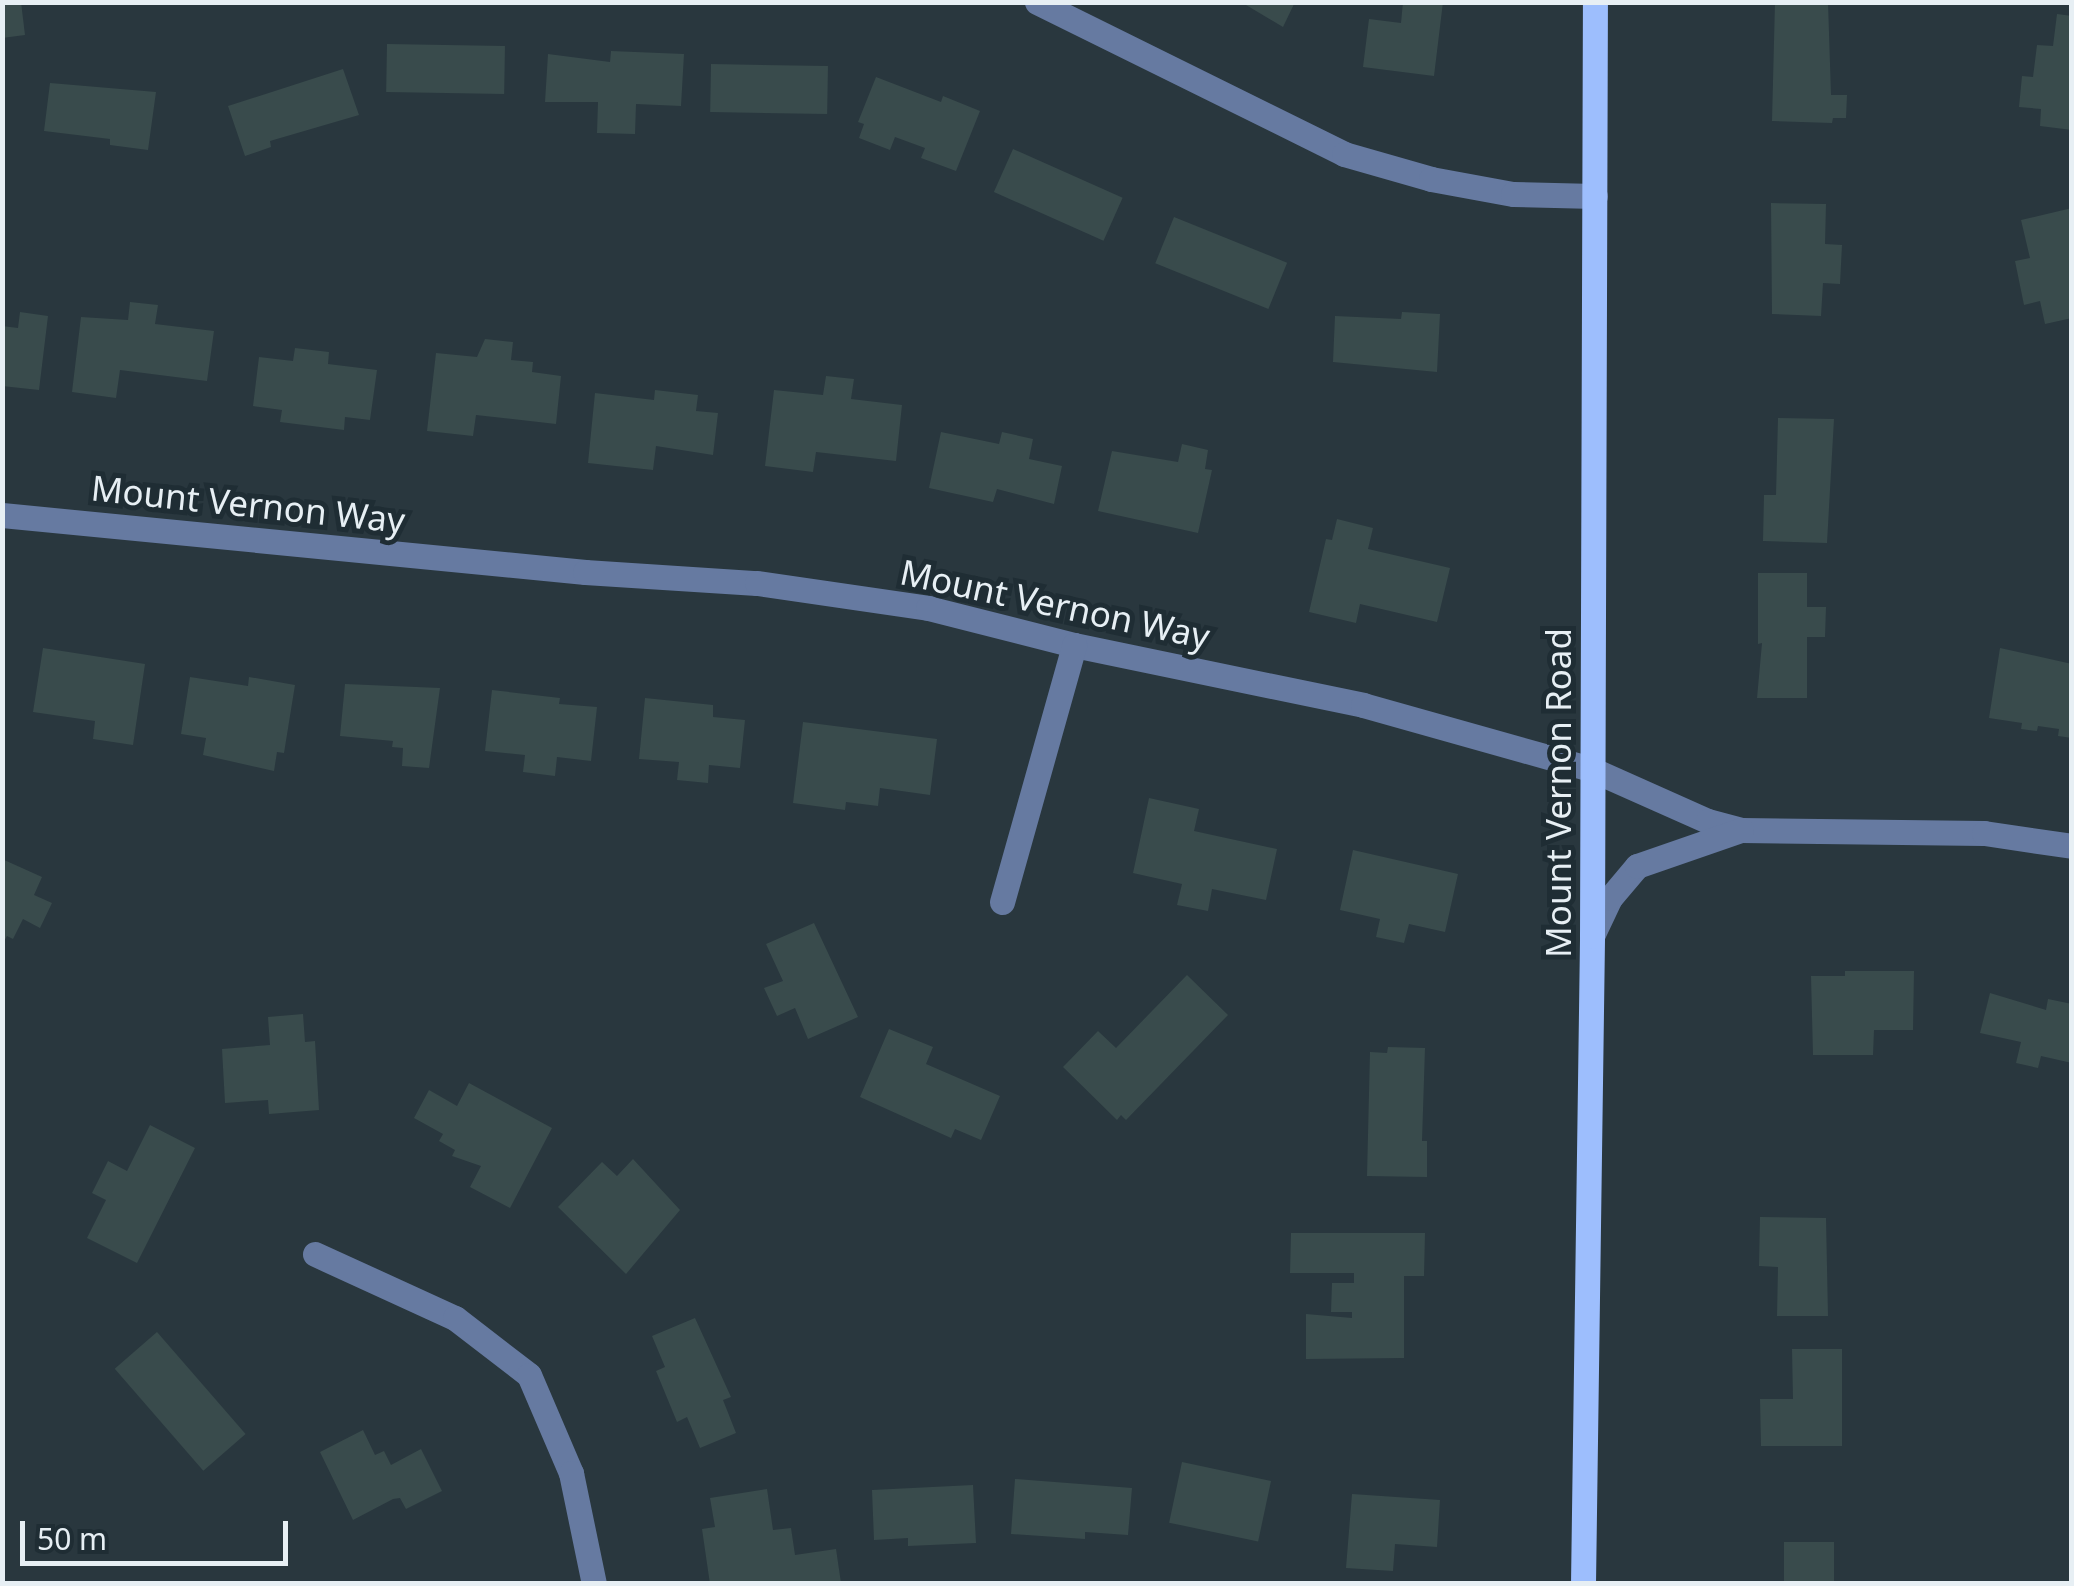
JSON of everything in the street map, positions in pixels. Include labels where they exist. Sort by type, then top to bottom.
[{"type":"main road","name":"Mount Vernon Road","points":[[1583,1584],[1592,936],[1595,2]]},
{"type":"street","points":[[1049,5],[1344,154],[1431,179],[1513,194],[1594,196]]},
{"type":"street","name":"Mount Vernon Way","points":[[2,515],[585,572],[758,583],[928,608],[1074,645],[1363,705],[1591,769],[1708,821],[1740,830],[1984,833],[2072,846]]},
{"type":"street","points":[[1002,902],[1074,645]]},
{"type":"street","points":[[1592,936],[1610,898],[1637,866],[1740,830]]},
{"type":"street","points":[[315,1254],[455,1318],[529,1375],[571,1474],[594,1584]]},
{"type":"building","points":[[2,2],[21,2],[25,35],[2,38]]},
{"type":"building","points":[[1241,2],[1295,2],[1283,27]]},
{"type":"building","points":[[1403,2],[1443,2],[1434,76],[1363,67],[1369,19],[1401,23]]},
{"type":"building","points":[[1775,2],[1828,2],[1831,95],[1847,95],[1846,118],[1833,118],[1832,123],[1772,121]]},
{"type":"building","points":[[2057,14],[2072,16],[2072,130],[2040,126],[2041,109],[2019,107],[2022,76],[2033,77],[2037,45],[2053,46]]},
{"type":"building","points":[[387,44],[505,46],[504,94],[386,92]]},
{"type":"building","points":[[611,51],[684,54],[681,106],[636,104],[635,134],[597,133],[598,102],[545,102],[548,54],[610,62]]},
{"type":"building","points":[[711,64],[828,66],[827,114],[710,112]]},
{"type":"building","points":[[343,69],[359,115],[270,141],[271,147],[245,156],[228,106]]},
{"type":"building","points":[[876,77],[941,102],[943,96],[980,111],[956,171],[921,158],[925,148],[895,137],[890,150],[859,138],[864,124],[858,122]]},
{"type":"building","points":[[50,83],[156,92],[148,150],[110,145],[110,139],[44,131]]},
{"type":"building","points":[[1013,149],[1123,198],[1104,241],[994,192]]},
{"type":"building","points":[[1771,203],[1826,204],[1825,244],[1842,245],[1840,284],[1823,283],[1821,316],[1772,314]]},
{"type":"building","points":[[2072,208],[2072,318],[2045,324],[2040,301],[2024,305],[2015,261],[2030,258],[2021,220]]},
{"type":"building","points":[[1174,217],[1287,263],[1268,309],[1155,263]]},
{"type":"building","points":[[130,302],[158,305],[155,324],[214,331],[207,381],[120,370],[116,398],[72,392],[81,317],[128,320]]},
{"type":"building","points":[[20,312],[48,316],[39,390],[2,386],[2,326],[18,328]]},
{"type":"building","points":[[1402,312],[1440,314],[1437,372],[1333,362],[1335,316],[1401,319]]},
{"type":"building","points":[[485,339],[513,342],[511,360],[533,362],[532,372],[561,376],[556,424],[476,415],[473,436],[427,431],[436,353],[477,357]]},
{"type":"building","points":[[295,348],[329,352],[328,364],[377,370],[370,420],[345,417],[344,430],[280,422],[282,410],[253,406],[259,357],[293,361]]},
{"type":"building","points":[[826,376],[854,379],[851,399],[902,405],[896,461],[816,452],[813,472],[765,466],[774,390],[823,395]]},
{"type":"building","points":[[655,390],[698,395],[696,411],[718,413],[713,455],[656,446],[653,470],[588,463],[595,393],[654,400]]},
{"type":"building","points":[[1778,418],[1834,419],[1827,543],[1763,541],[1764,495],[1776,495]]},
{"type":"building","points":[[941,432],[999,444],[1002,432],[1033,439],[1029,459],[1062,466],[1054,504],[997,489],[993,502],[929,488]]},
{"type":"building","points":[[1182,444],[1208,450],[1205,469],[1212,470],[1198,533],[1098,511],[1112,451],[1178,462]]},
{"type":"building","points":[[1337,519],[1373,528],[1368,549],[1450,568],[1437,622],[1360,604],[1356,623],[1309,612],[1326,539],[1332,540]]},
{"type":"building","points":[[1758,573],[1807,573],[1807,607],[1826,607],[1825,637],[1807,637],[1807,698],[1757,698],[1762,643],[1758,644]]},
{"type":"building","points":[[43,648],[145,664],[133,745],[93,739],[95,721],[33,712]]},
{"type":"building","points":[[2000,648],[2072,664],[2072,738],[2058,736],[2059,729],[2021,729],[2022,723],[1989,718]]},
{"type":"building","points":[[190,677],[248,686],[249,677],[295,685],[284,753],[277,752],[274,771],[203,755],[206,738],[181,734]]},
{"type":"building","points":[[345,684],[440,688],[429,768],[402,766],[403,748],[392,747],[393,741],[340,736]]},
{"type":"building","points":[[492,690],[560,698],[559,704],[597,707],[591,761],[557,757],[555,776],[523,772],[525,755],[485,751]]},
{"type":"building","points":[[645,698],[713,705],[713,717],[745,720],[740,768],[709,765],[708,783],[677,780],[679,762],[639,759]]},
{"type":"building","points":[[803,722],[937,739],[930,795],[880,788],[878,806],[846,802],[845,810],[793,803]]},
{"type":"building","points":[[1149,798],[1199,809],[1194,831],[1277,849],[1266,900],[1212,889],[1208,911],[1177,905],[1182,884],[1133,873]]},
{"type":"building","points":[[1353,850],[1458,874],[1445,932],[1409,924],[1404,943],[1376,937],[1380,919],[1340,910]]},
{"type":"building","points":[[2,859],[42,877],[34,895],[52,903],[40,928],[23,919],[13,939],[7,936],[2,945]]},
{"type":"building","points":[[814,923],[858,1017],[808,1039],[795,1008],[777,1016],[764,988],[783,981],[766,944]]},
{"type":"building","points":[[1845,971],[1914,971],[1913,1030],[1874,1030],[1873,1055],[1813,1055],[1811,976],[1845,976]]},
{"type":"building","points":[[1187,975],[1228,1015],[1126,1120],[1121,1115],[1117,1120],[1063,1067],[1098,1031],[1116,1048]]},
{"type":"building","points":[[1990,993],[2046,1010],[2048,999],[2072,1004],[2072,1063],[2041,1056],[2038,1068],[2016,1063],[2021,1042],[1980,1033]]},
{"type":"building","points":[[303,1014],[305,1042],[315,1041],[319,1110],[269,1114],[268,1100],[225,1103],[222,1049],[270,1045],[268,1017]]},
{"type":"building","points":[[889,1029],[933,1047],[926,1064],[1000,1096],[981,1140],[955,1129],[951,1138],[860,1097]]},
{"type":"building","points":[[1388,1047],[1425,1048],[1422,1141],[1427,1141],[1427,1177],[1367,1176],[1370,1052],[1387,1053]]},
{"type":"building","points":[[469,1083],[552,1128],[510,1208],[470,1187],[481,1166],[452,1156],[455,1150],[439,1141],[443,1134],[414,1118],[429,1090],[457,1106]]},
{"type":"building","points":[[150,1125],[195,1148],[137,1263],[87,1238],[106,1200],[92,1193],[108,1161],[127,1171]]},
{"type":"building","points":[[633,1159],[680,1210],[626,1274],[558,1207],[602,1162],[617,1176]]},
{"type":"building","points":[[1760,1217],[1826,1218],[1828,1316],[1777,1316],[1778,1267],[1759,1266]]},
{"type":"building","points":[[1291,1233],[1425,1233],[1424,1276],[1404,1276],[1404,1358],[1306,1359],[1306,1314],[1352,1318],[1352,1312],[1331,1312],[1332,1283],[1354,1283],[1354,1273],[1290,1273]]},
{"type":"building","points":[[695,1318],[731,1397],[723,1400],[736,1433],[700,1448],[687,1417],[677,1422],[656,1371],[665,1367],[652,1336]]},
{"type":"building","points":[[157,1332],[246,1434],[203,1471],[115,1369]]},
{"type":"building","points":[[1792,1349],[1842,1349],[1842,1446],[1761,1446],[1760,1399],[1793,1399]]},
{"type":"building","points":[[363,1430],[375,1455],[384,1451],[391,1465],[421,1449],[442,1491],[406,1509],[400,1498],[393,1499],[353,1520],[320,1452]]},
{"type":"building","points":[[1182,1462],[1271,1481],[1258,1542],[1169,1523]]},
{"type":"building","points":[[1015,1479],[1132,1488],[1128,1535],[1085,1532],[1085,1539],[1011,1534]]},
{"type":"building","points":[[973,1485],[976,1543],[908,1546],[908,1538],[874,1540],[872,1490]]},
{"type":"building","points":[[767,1489],[773,1530],[791,1528],[795,1555],[836,1549],[841,1583],[710,1584],[702,1529],[715,1527],[710,1498]]},
{"type":"building","points":[[1352,1494],[1440,1500],[1437,1547],[1395,1544],[1393,1571],[1346,1568]]},
{"type":"building","points":[[1784,1542],[1834,1542],[1834,1584],[1784,1584]]}]
